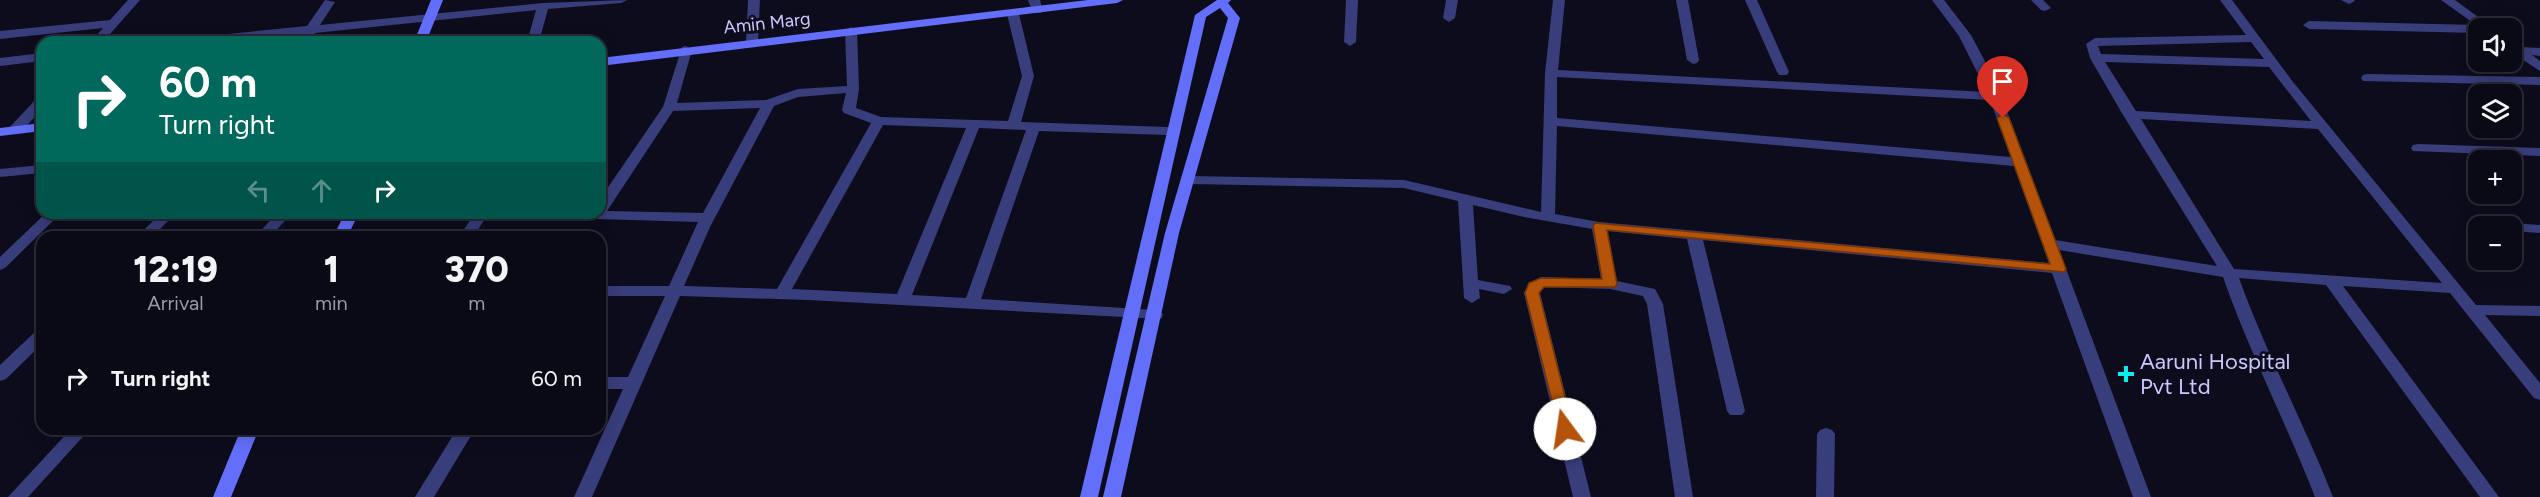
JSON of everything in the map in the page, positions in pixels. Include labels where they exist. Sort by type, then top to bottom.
[{"type":"main road","points":[[422,36],[437,0]]},
{"type":"main road","name":"Amin Marg","points":[[606,61],[752,42],[1013,14],[1035,5],[1117,0]]},
{"type":"main road","points":[[1089,497],[1201,15],[1223,2],[1234,18],[1190,180],[1172,233],[1112,497]]},
{"type":"main road","points":[[0,132],[36,128]]},
{"type":"main road","points":[[222,497],[248,435]]},
{"type":"street","points":[[102,36],[134,0]]},
{"type":"street","points":[[245,36],[621,0]]},
{"type":"street","points":[[752,42],[754,0]]},
{"type":"street","points":[[1350,42],[1352,0]]},
{"type":"street","points":[[1449,18],[1452,0]]},
{"type":"street","points":[[1548,217],[1551,74],[1559,0]]},
{"type":"street","points":[[1682,0],[1693,60]]},
{"type":"street","points":[[1751,0],[1783,72]]},
{"type":"street","points":[[1938,0],[1965,35],[1995,96],[2142,497]]},
{"type":"street","points":[[2226,0],[2272,63],[2540,394]]},
{"type":"street","points":[[2447,0],[2473,18]]},
{"type":"street","points":[[307,36],[328,2]]},
{"type":"street","points":[[535,36],[543,6]]},
{"type":"street","points":[[1013,14],[1028,76],[1013,126]]},
{"type":"street","points":[[0,35],[114,23]]},
{"type":"street","points":[[2309,25],[2468,29]]},
{"type":"street","points":[[851,32],[853,89],[849,110],[879,121],[1167,131]]},
{"type":"street","points":[[2253,38],[2095,42],[2092,44],[2096,58],[2130,115],[2229,273],[2246,320],[2302,440],[2324,497]]},
{"type":"street","points":[[606,202],[669,107],[686,50]]},
{"type":"street","points":[[2522,50],[2540,52]]},
{"type":"street","points":[[2522,54],[2540,67]]},
{"type":"street","points":[[0,62],[36,58]]},
{"type":"street","points":[[2096,58],[2272,63]]},
{"type":"street","points":[[1551,74],[1995,96]]},
{"type":"street","points":[[2367,78],[2540,81]]},
{"type":"street","points":[[583,497],[708,218],[769,104],[779,97],[790,95],[853,89]]},
{"type":"street","points":[[669,107],[769,104]]},
{"type":"street","points":[[15,130],[36,107]]},
{"type":"street","points":[[2130,115],[2321,124]]},
{"type":"street","points":[[782,294],[879,121]]},
{"type":"street","points":[[1549,121],[2020,162]]},
{"type":"street","points":[[902,301],[974,124]]},
{"type":"street","points":[[971,305],[1034,126]]},
{"type":"street","points":[[2418,148],[2540,152]]},
{"type":"street","points":[[0,173],[36,170]]},
{"type":"street","points":[[1190,180],[1404,184],[1465,200],[1599,226],[2059,269]]},
{"type":"street","points":[[1465,200],[1472,291],[1504,289]]},
{"type":"street","points":[[606,215],[708,218]]},
{"type":"street","points":[[3,260],[47,219]]},
{"type":"street","points":[[150,231],[163,219]]},
{"type":"street","points":[[268,231],[279,219]]},
{"type":"street","points":[[1599,226],[1610,284]]},
{"type":"street","points":[[2522,228],[2540,229]]},
{"type":"street","points":[[1694,235],[1736,411]]},
{"type":"street","points":[[2050,244],[2229,273],[2456,289]]},
{"type":"street","points":[[2331,280],[2490,497]]},
{"type":"street","points":[[1582,497],[1532,293],[1534,286],[1541,282],[1610,284],[1649,292],[1655,304],[1684,497]]},
{"type":"street","points":[[606,291],[675,290],[782,294],[1155,315]]},
{"type":"street","points":[[2472,310],[2540,311]]},
{"type":"street","points":[[0,375],[36,341]]},
{"type":"street","points":[[606,383],[634,383]]},
{"type":"street","points":[[1825,497],[1827,434]]},
{"type":"street","points":[[17,497],[75,435]]},
{"type":"street","points":[[424,497],[462,435]]},
{"type":"place","name":"Aaruni Hospital Pvt Ltd","points":[[2126,374]]},
{"type":"route","points":[[1565,429],[1532,293],[1534,286],[1541,282],[1610,284],[1599,226],[2059,269],[2003,118]]}]
